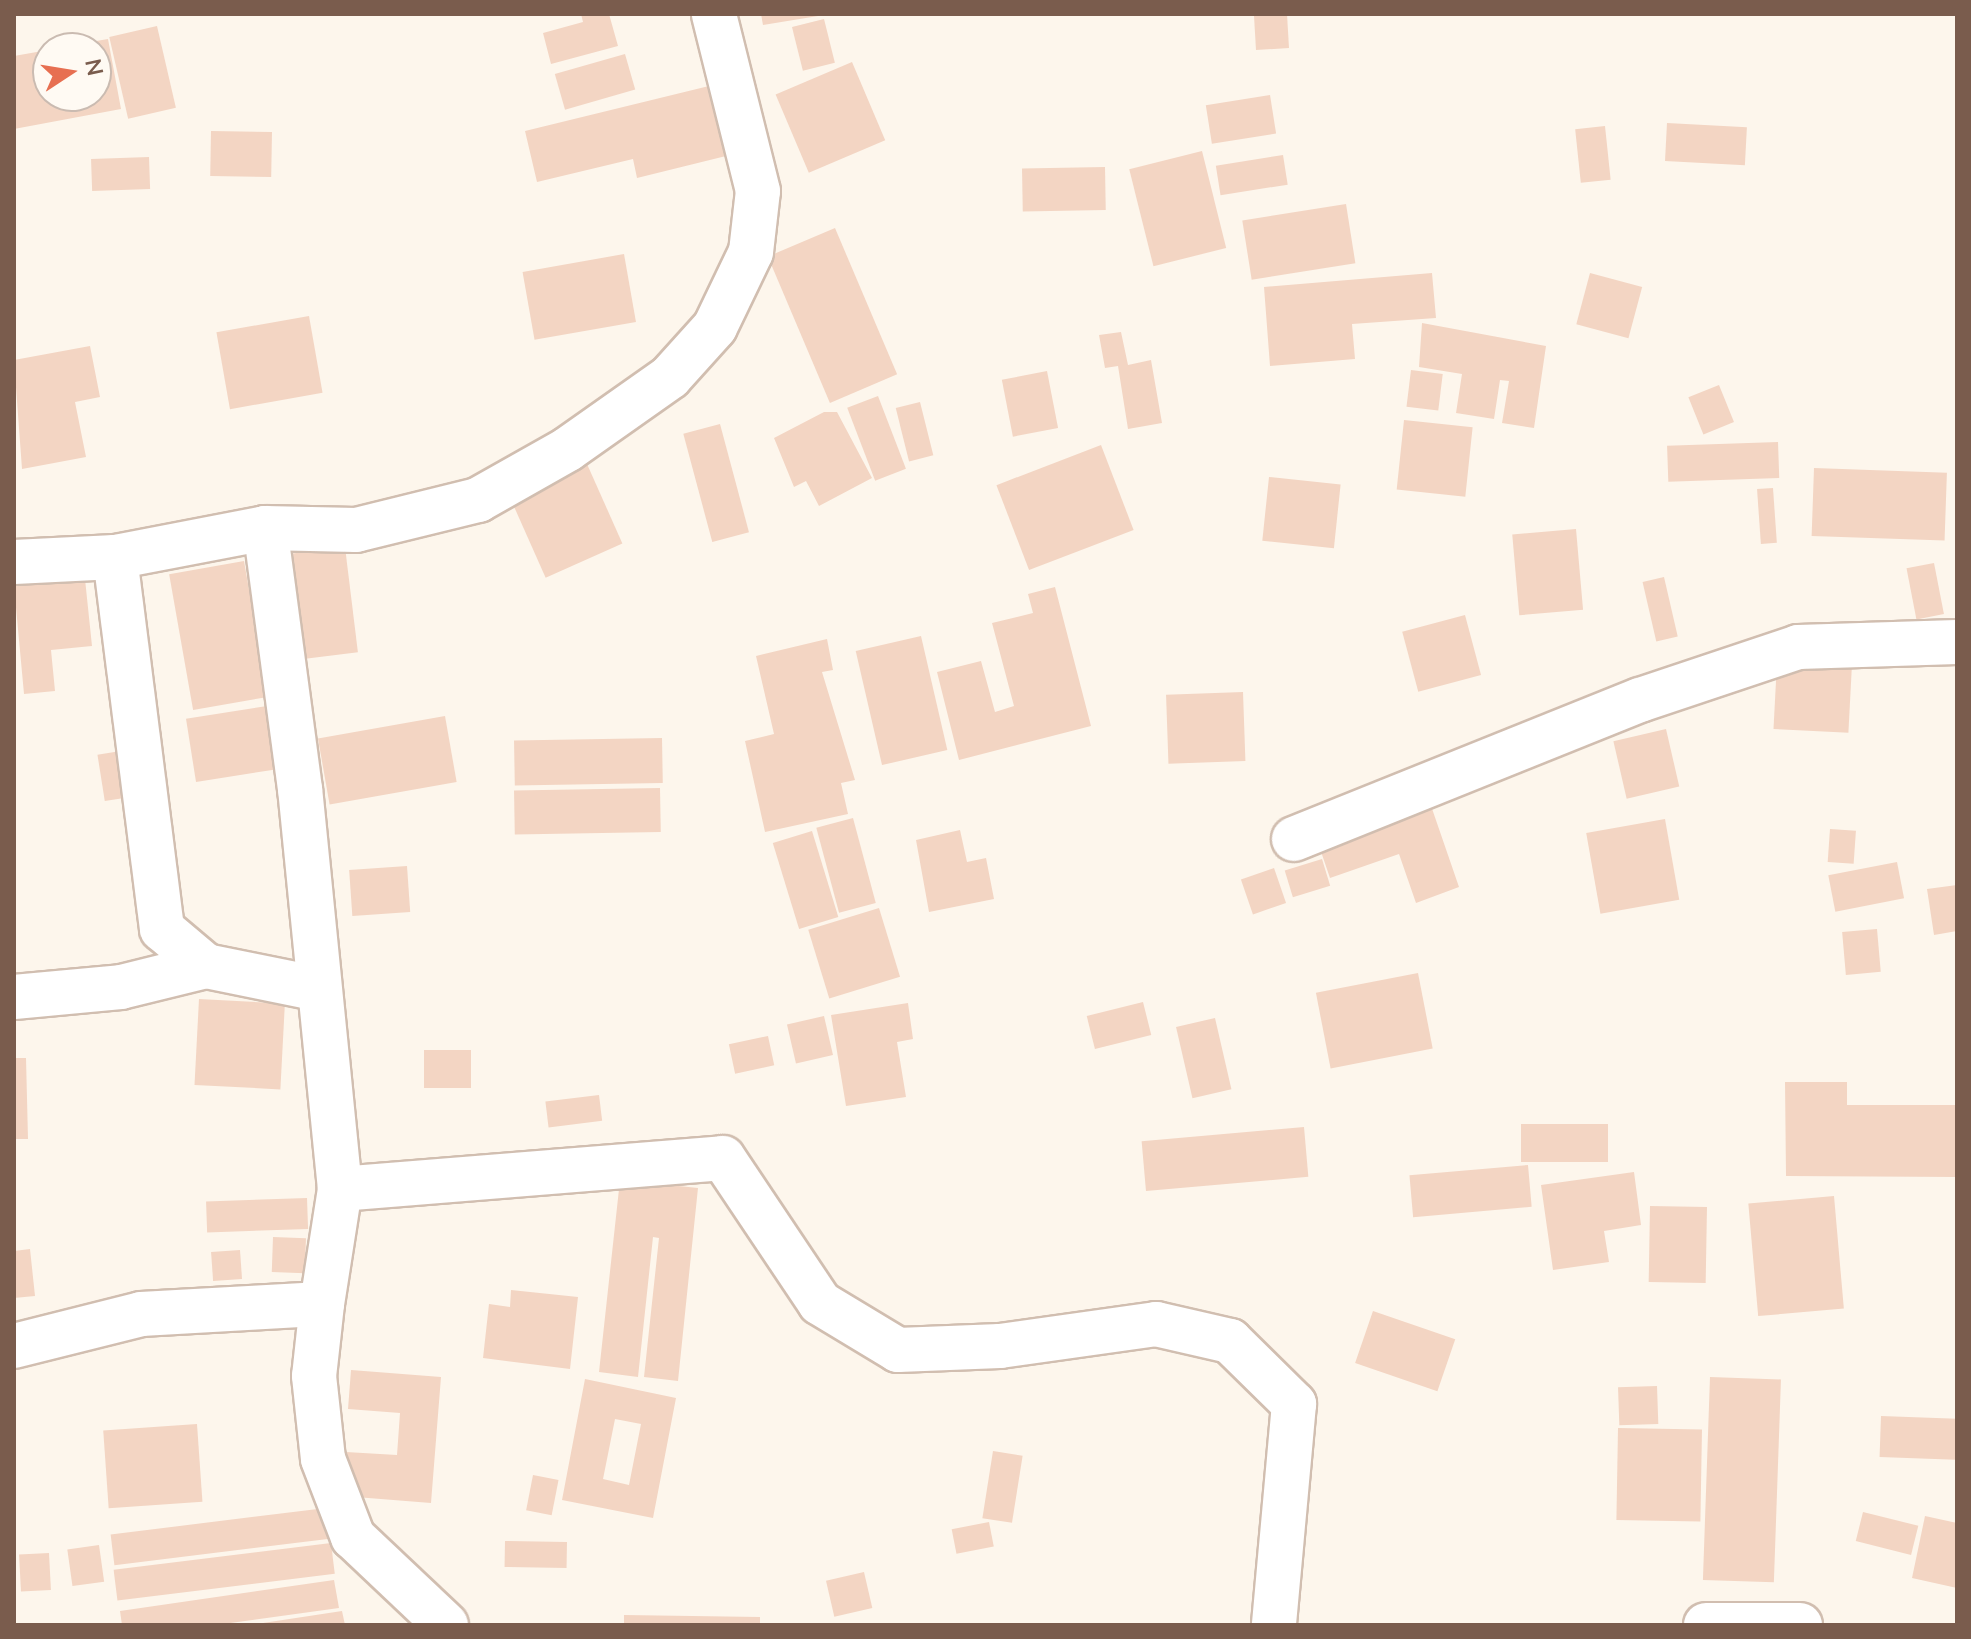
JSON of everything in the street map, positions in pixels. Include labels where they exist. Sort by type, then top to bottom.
[{"type":"street","points":[[14,562],[115,557],[265,528],[356,530],[478,500],[657,386],[704,339],[751,252],[758,191],[714,14]]},
{"type":"street","points":[[265,528],[340,1189],[314,1376],[333,1485],[353,1537],[446,1625]]},
{"type":"street","points":[[115,557],[162,929],[206,966]]},
{"type":"street","points":[[1294,839],[1640,700],[1798,647],[1957,642]]},
{"type":"street","points":[[14,997],[121,987],[206,966],[319,989]]},
{"type":"street","points":[[340,1189],[723,1158],[820,1303],[898,1350],[1000,1346],[1156,1324],[1230,1341],[1294,1404],[1274,1625]]},
{"type":"street","points":[[14,1346],[141,1314],[322,1304]]},
{"type":"street","points":[[1706,1625],[1800,1625]]},
{"type":"building","points":[[581,14],[609,14],[618,46],[551,64],[543,33],[583,22]]},
{"type":"building","points":[[761,14],[818,14],[818,16],[763,25]]},
{"type":"building","points":[[1287,14],[1289,48],[1256,50],[1254,16]]},
{"type":"building","points":[[824,19],[835,63],[803,71],[792,27]]},
{"type":"building","points":[[157,26],[176,108],[128,119],[112,49],[112,36]]},
{"type":"building","points":[[32,53],[32,112],[105,112],[14,129],[14,56]]},
{"type":"building","points":[[625,54],[635,90],[565,110],[555,74]]},
{"type":"building","points":[[112,61],[121,109],[112,111]]},
{"type":"building","points":[[852,62],[885,140],[809,173],[776,94]]},
{"type":"building","points":[[709,86],[726,156],[637,178],[633,159],[537,182],[525,131]]},
{"type":"building","points":[[1270,95],[1276,134],[1212,144],[1206,105]]},
{"type":"building","points":[[1667,123],[1747,127],[1745,165],[1665,161]]},
{"type":"building","points":[[1605,126],[1611,180],[1581,183],[1575,129]]},
{"type":"building","points":[[211,131],[272,132],[271,177],[210,176]]},
{"type":"building","points":[[1202,151],[1226,248],[1153,266],[1129,169]]},
{"type":"building","points":[[1283,155],[1288,185],[1221,195],[1216,166]]},
{"type":"building","points":[[149,157],[150,189],[92,191],[91,159]]},
{"type":"building","points":[[1105,167],[1106,210],[1023,211],[1022,168]]},
{"type":"building","points":[[1346,204],[1355,263],[1252,280],[1242,220]]},
{"type":"building","points":[[835,228],[897,374],[830,403],[768,257]]},
{"type":"building","points":[[624,254],[636,322],[535,340],[523,272]]},
{"type":"building","points":[[1432,273],[1436,318],[1352,324],[1355,359],[1270,366],[1264,287]]},
{"type":"building","points":[[1590,273],[1642,287],[1628,338],[1576,324]]},
{"type":"building","points":[[309,316],[323,393],[230,409],[216,332]]},
{"type":"building","points":[[1422,323],[1546,346],[1534,428],[1502,423],[1509,381],[1500,380],[1494,419],[1456,413],[1462,374],[1419,367]]},
{"type":"building","points":[[1121,332],[1128,365],[1151,360],[1162,423],[1128,429],[1118,366],[1105,368],[1099,335]]},
{"type":"building","points":[[90,346],[100,397],[75,402],[86,457],[22,469],[14,360]]},
{"type":"building","points":[[1411,370],[1443,374],[1438,411],[1406,407]]},
{"type":"building","points":[[1047,371],[1058,428],[1013,437],[1002,380]]},
{"type":"building","points":[[1719,385],[1734,422],[1703,434],[1688,397]]},
{"type":"building","points":[[878,396],[906,469],[875,481],[847,408]]},
{"type":"building","points":[[920,402],[933,455],[909,461],[896,408]]},
{"type":"building","points":[[824,412],[837,412],[872,478],[819,506],[806,481],[794,487],[774,438]]},
{"type":"building","points":[[1404,420],[1473,427],[1465,497],[1397,490]]},
{"type":"building","points":[[720,424],[749,532],[712,542],[683,434]]},
{"type":"building","points":[[1778,442],[1779,478],[1668,482],[1667,446]]},
{"type":"building","points":[[1101,445],[1134,530],[1029,570],[996,485]]},
{"type":"building","points":[[587,464],[622,543],[546,578],[510,498]]},
{"type":"building","points":[[1814,468],[1947,473],[1945,541],[1812,536]]},
{"type":"building","points":[[1269,477],[1341,485],[1334,548],[1262,541]]},
{"type":"building","points":[[1773,488],[1777,543],[1761,544],[1757,489]]},
{"type":"building","points":[[1576,529],[1583,610],[1519,615],[1512,535]]},
{"type":"building","points":[[345,547],[358,652],[301,659],[288,554]]},
{"type":"building","points":[[244,561],[268,697],[193,710],[169,574]]},
{"type":"building","points":[[1934,563],[1944,614],[1916,619],[1907,568]]},
{"type":"building","points":[[1664,577],[1678,636],[1656,641],[1643,582]]},
{"type":"building","points":[[85,579],[92,646],[51,650],[55,691],[24,694],[14,586]]},
{"type":"building","points":[[1055,587],[1091,726],[959,760],[937,672],[981,661],[995,712],[1014,706],[992,623],[1033,613],[1028,594]]},
{"type":"building","points":[[1465,615],[1481,675],[1418,692],[1402,632]]},
{"type":"building","points":[[921,636],[947,750],[882,765],[856,651]]},
{"type":"building","points":[[827,639],[833,670],[822,672],[855,780],[841,783],[848,814],[765,832],[745,741],[774,734],[756,656]]},
{"type":"building","points":[[1777,662],[1852,666],[1848,733],[1773,729]]},
{"type":"building","points":[[1243,692],[1245,761],[1168,764],[1166,695]]},
{"type":"building","points":[[267,706],[277,769],[196,782],[186,719]]},
{"type":"building","points":[[445,716],[457,782],[330,804],[318,738]]},
{"type":"building","points":[[1666,729],[1679,786],[1627,799],[1613,741]]},
{"type":"building","points":[[662,738],[663,783],[515,786],[514,741]]},
{"type":"building","points":[[133,749],[140,795],[105,801],[97,755]]},
{"type":"building","points":[[660,788],[661,832],[515,835],[514,791]]},
{"type":"building","points":[[1428,797],[1459,887],[1416,903],[1399,854],[1330,878],[1316,837]]},
{"type":"building","points":[[853,818],[876,903],[839,913],[816,828]]},
{"type":"building","points":[[1665,819],[1679,900],[1600,914],[1586,833]]},
{"type":"building","points":[[1830,829],[1856,831],[1854,864],[1828,862]]},
{"type":"building","points":[[960,830],[967,862],[986,858],[994,899],[929,912],[916,840]]},
{"type":"building","points":[[812,831],[838,917],[799,929],[773,843]]},
{"type":"building","points":[[1322,859],[1330,886],[1293,897],[1285,870]]},
{"type":"building","points":[[1897,862],[1904,898],[1835,912],[1828,875]]},
{"type":"building","points":[[407,866],[410,912],[352,916],[349,870]]},
{"type":"building","points":[[1274,868],[1286,903],[1253,914],[1241,879]]},
{"type":"building","points":[[1957,885],[1957,931],[1934,935],[1927,889]]},
{"type":"building","points":[[879,908],[900,977],[829,998],[808,930]]},
{"type":"building","points":[[1877,929],[1881,972],[1846,975],[1842,932]]},
{"type":"building","points":[[1418,973],[1433,1049],[1331,1068],[1316,993]]},
{"type":"building","points":[[199,999],[285,1004],[280,1089],[194,1085]]},
{"type":"building","points":[[1143,1002],[1151,1035],[1095,1049],[1087,1016]]},
{"type":"building","points":[[908,1003],[913,1039],[897,1042],[906,1097],[846,1106],[831,1015]]},
{"type":"building","points":[[824,1016],[833,1055],[796,1064],[787,1025]]},
{"type":"building","points":[[1215,1018],[1231,1089],[1192,1098],[1176,1027]]},
{"type":"building","points":[[768,1036],[774,1065],[735,1074],[729,1044]]},
{"type":"building","points":[[424,1050],[471,1050],[471,1088],[424,1088]]},
{"type":"building","points":[[14,1058],[26,1058],[28,1139],[14,1139]]},
{"type":"building","points":[[1785,1082],[1847,1082],[1847,1105],[1957,1105],[1957,1177],[1786,1176]]},
{"type":"building","points":[[599,1095],[602,1121],[549,1127],[545,1102]]},
{"type":"building","points":[[1521,1124],[1608,1124],[1608,1162],[1521,1162]]},
{"type":"building","points":[[1304,1127],[1308,1177],[1146,1191],[1142,1141]]},
{"type":"building","points":[[1528,1165],[1532,1207],[1413,1217],[1409,1175]]},
{"type":"building","points":[[1634,1172],[1641,1225],[1604,1231],[1609,1262],[1553,1270],[1541,1185]]},
{"type":"building","points":[[620,1180],[698,1188],[678,1381],[644,1377],[659,1238],[653,1237],[638,1377],[599,1372]]},
{"type":"building","points":[[1834,1196],[1844,1309],[1758,1316],[1748,1203]]},
{"type":"building","points":[[307,1198],[308,1229],[207,1233],[206,1202]]},
{"type":"building","points":[[1650,1206],[1707,1207],[1706,1283],[1649,1282]]},
{"type":"building","points":[[273,1237],[306,1238],[305,1273],[272,1272]]},
{"type":"building","points":[[30,1249],[35,1296],[14,1298],[14,1251]]},
{"type":"building","points":[[240,1250],[242,1279],[213,1281],[211,1252]]},
{"type":"building","points":[[511,1290],[578,1297],[570,1369],[483,1358],[489,1304],[510,1307]]},
{"type":"building","points":[[1373,1311],[1455,1339],[1437,1391],[1355,1363]]},
{"type":"building","points":[[351,1370],[441,1377],[431,1503],[343,1496],[346,1452],[397,1455],[400,1413],[348,1409]]},
{"type":"building","points":[[1710,1377],[1781,1379],[1774,1582],[1703,1580]]},
{"type":"building","points":[[585,1379],[676,1398],[653,1518],[562,1500]],"holes":[[[615,1419],[641,1424],[629,1485],[603,1479]]]},
{"type":"building","points":[[1657,1386],[1658,1424],[1619,1425],[1618,1387]]},
{"type":"building","points":[[1881,1416],[1957,1419],[1956,1460],[1880,1457]]},
{"type":"building","points":[[197,1424],[202,1502],[109,1508],[103,1431]]},
{"type":"building","points":[[1618,1428],[1702,1429],[1700,1521],[1616,1520]]},
{"type":"building","points":[[993,1451],[1023,1456],[1012,1523],[982,1518]]},
{"type":"building","points":[[533,1475],[559,1480],[552,1515],[526,1510]]},
{"type":"building","points":[[326,1508],[330,1539],[114,1565],[111,1534]]},
{"type":"building","points":[[1863,1512],[1918,1526],[1911,1555],[1856,1541]]},
{"type":"building","points":[[1925,1516],[1957,1523],[1957,1588],[1912,1578]]},
{"type":"building","points":[[989,1522],[994,1547],[956,1554],[952,1529]]},
{"type":"building","points":[[505,1541],[567,1542],[567,1568],[505,1567]]},
{"type":"building","points":[[331,1543],[335,1574],[117,1600],[114,1570]]},
{"type":"building","points":[[99,1545],[104,1582],[72,1586],[67,1549]]},
{"type":"building","points":[[49,1553],[51,1590],[21,1592],[19,1555]]},
{"type":"building","points":[[864,1572],[872,1608],[834,1617],[826,1581]]},
{"type":"building","points":[[334,1580],[339,1608],[216,1625],[122,1625],[120,1611]]},
{"type":"building","points":[[342,1611],[345,1625],[263,1625],[263,1623]]},
{"type":"building","points":[[624,1615],[760,1617],[760,1625],[624,1625]]}]
